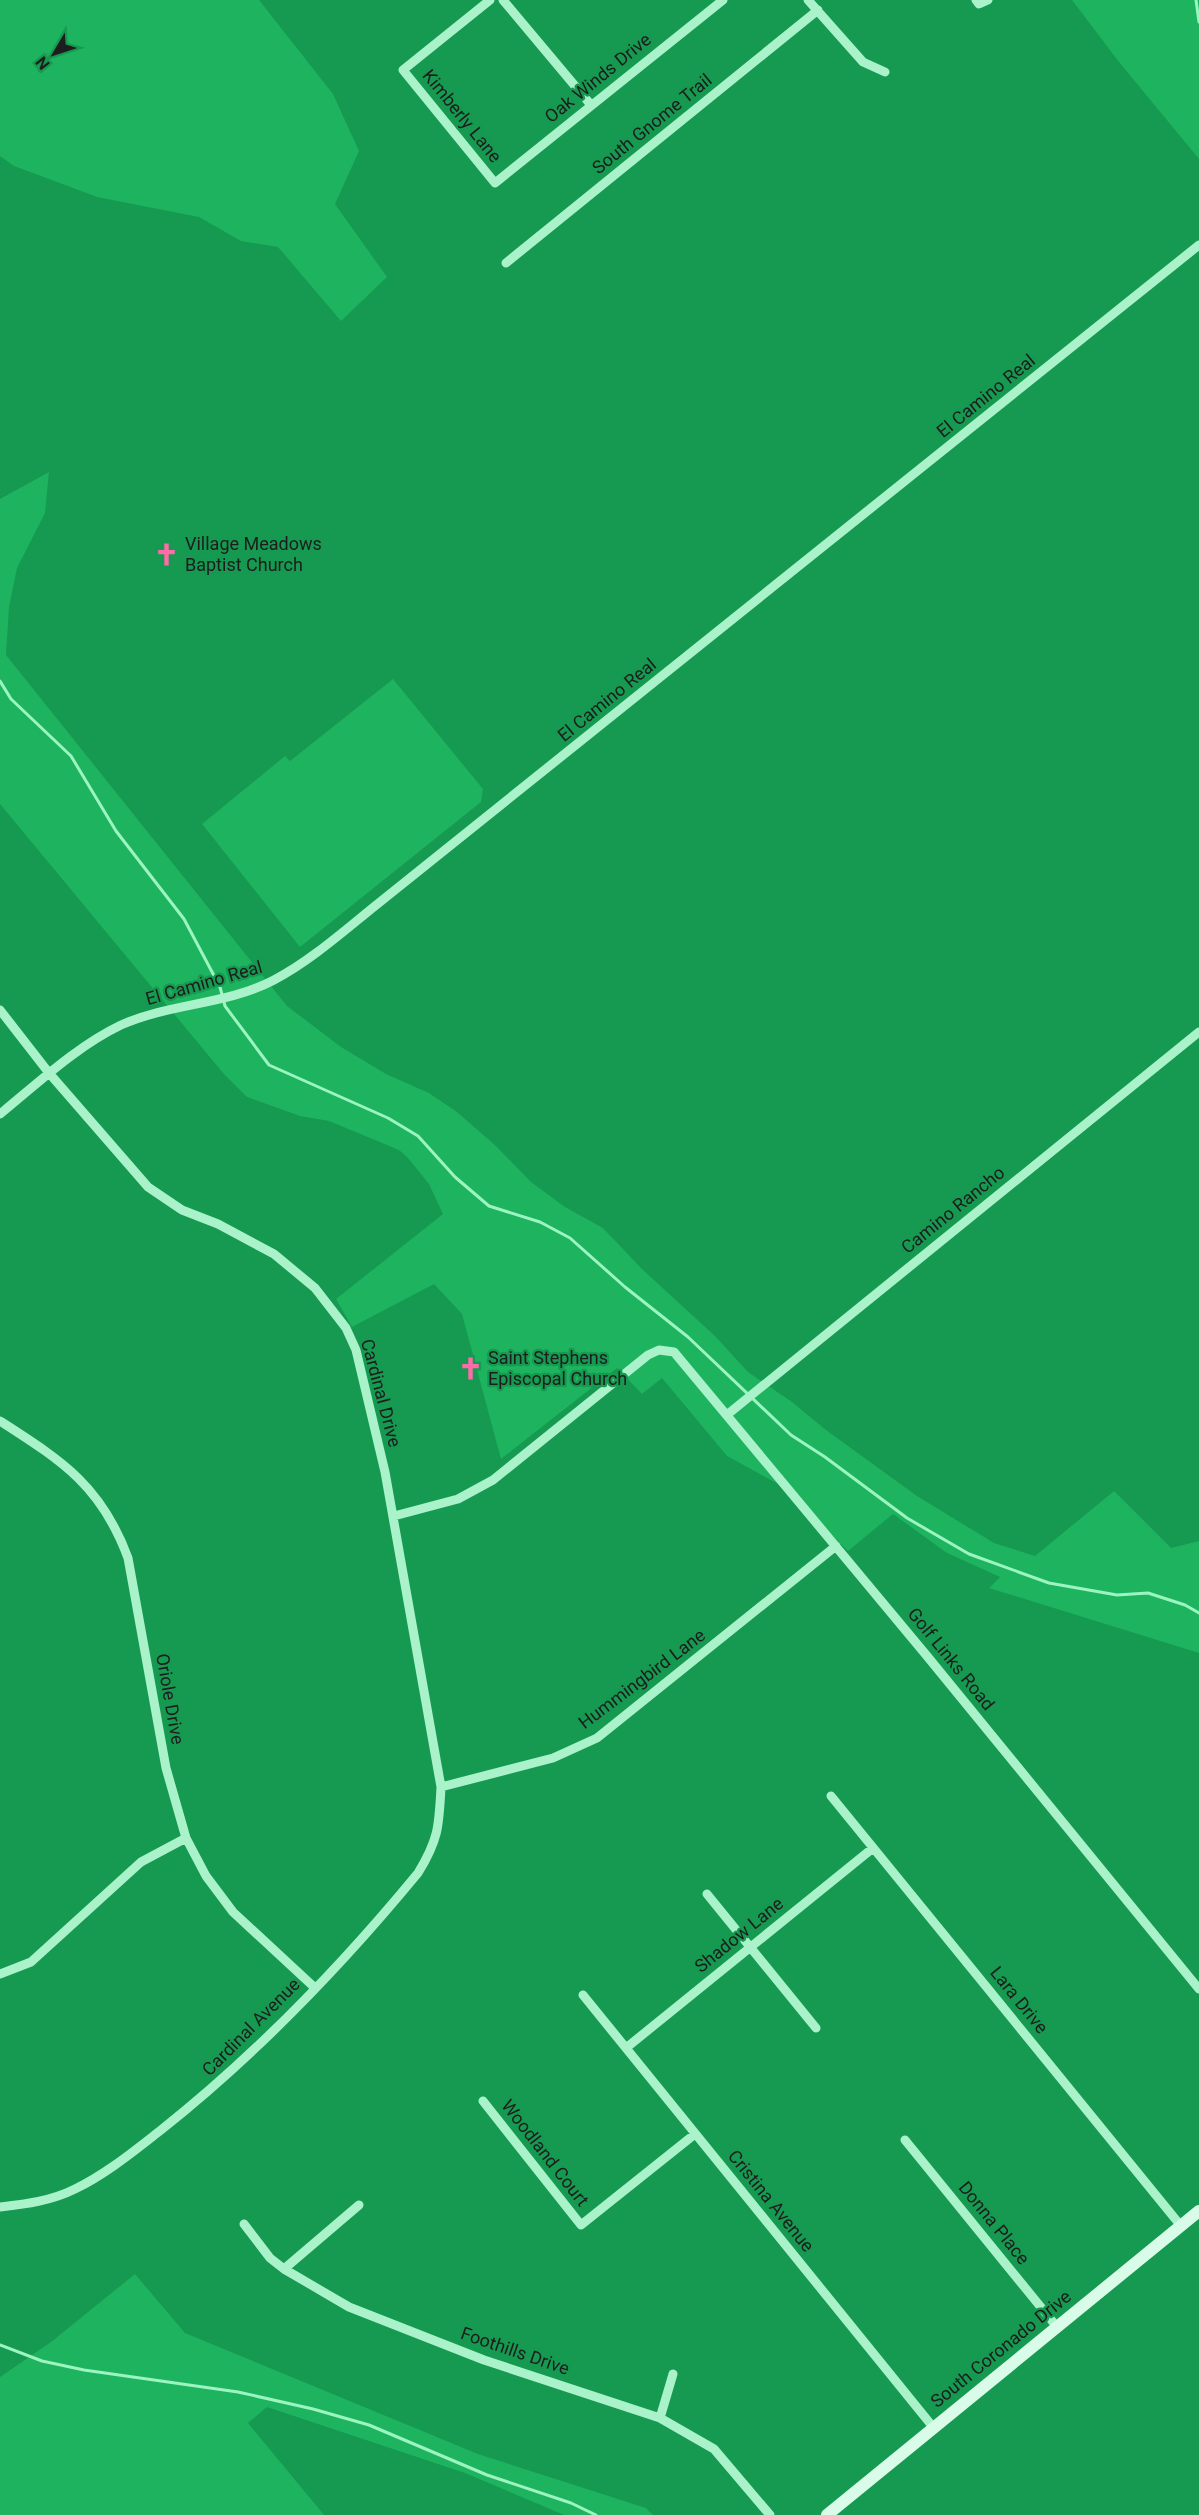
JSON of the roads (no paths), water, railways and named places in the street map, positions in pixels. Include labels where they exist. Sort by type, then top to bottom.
[{"type":"street","name":"Kimberly Lane","points":[[490,0],[403,70],[495,183]]},
{"type":"street","points":[[503,0],[591,105]]},
{"type":"street","name":"Oak Winds Drive","points":[[495,183],[723,0]]},
{"type":"street","points":[[808,0],[863,62],[885,72]]},
{"type":"street","name":"South Gnome Trail","points":[[506,263],[818,10]]},
{"type":"street","name":"El Camino Real","points":[[0,1114],[50,1073],[121,1025],[172,1007],[247,992],[298,965],[380,902],[1199,245]]},
{"type":"street","name":"Cardinal Drive","points":[[0,1010],[123,1161],[148,1187],[182,1210],[218,1224],[290,1265],[328,1302],[346,1328],[357,1350],[394,1516],[441,1787]]},
{"type":"street","name":"Camino Rancho","points":[[728,1414],[1199,1032]]},
{"type":"street","name":"Golf Links Road","points":[[394,1516],[458,1499],[493,1480],[648,1355],[658,1350],[674,1352],[728,1414],[1199,1989]]},
{"type":"street","name":"Oriole Drive","points":[[0,1421],[60,1460],[80,1479],[117,1529],[128,1558],[166,1768],[186,1838],[206,1876],[233,1912],[314,1987]]},
{"type":"street","name":"Hummingbird Lane","points":[[441,1787],[553,1758],[597,1737],[836,1546]]},
{"type":"street","name":"Cardinal Avenue","points":[[0,2207],[32,2204],[74,2190],[116,2165],[213,2089],[314,1987],[396,1899],[431,1852],[439,1832],[441,1787]]},
{"type":"street","name":"Lara Drive","points":[[831,1796],[1181,2226]]},
{"type":"street","points":[[0,1974],[31,1962],[141,1862],[186,1838]]},
{"type":"street","name":"Shadow Lane","points":[[626,2048],[873,1848]]},
{"type":"street","points":[[707,1894],[816,2028]]},
{"type":"street","name":"Cristina Avenue","points":[[583,1995],[933,2427]]},
{"type":"street","name":"Woodland Court","points":[[483,2101],[581,2224],[695,2134]]},
{"type":"street","name":"Donna Place","points":[[906,2140],[1057,2327]]},
{"type":"street","points":[[284,2269],[359,2205]]},
{"type":"street","name":"South Coronado Drive","points":[[826,2515],[1199,2211]]},
{"type":"street","name":"Foothills Drive","points":[[244,2224],[270,2258],[284,2269],[349,2307],[484,2360],[660,2418],[714,2449],[770,2515]]},
{"type":"street","points":[[660,2418],[673,2374]]},
{"type":"waterway","points":[[1196,0],[1199,22]]},
{"type":"waterway","points":[[0,681],[11,699],[71,756],[116,831],[184,919],[220,987],[225,1006],[269,1065],[388,1118],[418,1136],[455,1177],[489,1206],[540,1222],[570,1238],[625,1287],[688,1337],[791,1435],[825,1457],[907,1518],[969,1554],[1049,1583],[1117,1595],[1148,1593],[1185,1605],[1199,1613]]},
{"type":"waterway","points":[[0,2345],[42,2361],[84,2370],[238,2392],[313,2409],[369,2425],[487,2475],[571,2503],[596,2515]]},
{"type":"place","name":"Village Meadows Baptist Church","points":[[167,554]]},
{"type":"place","name":"Saint Stephens Episcopal Church","points":[[470,1368]]}]
